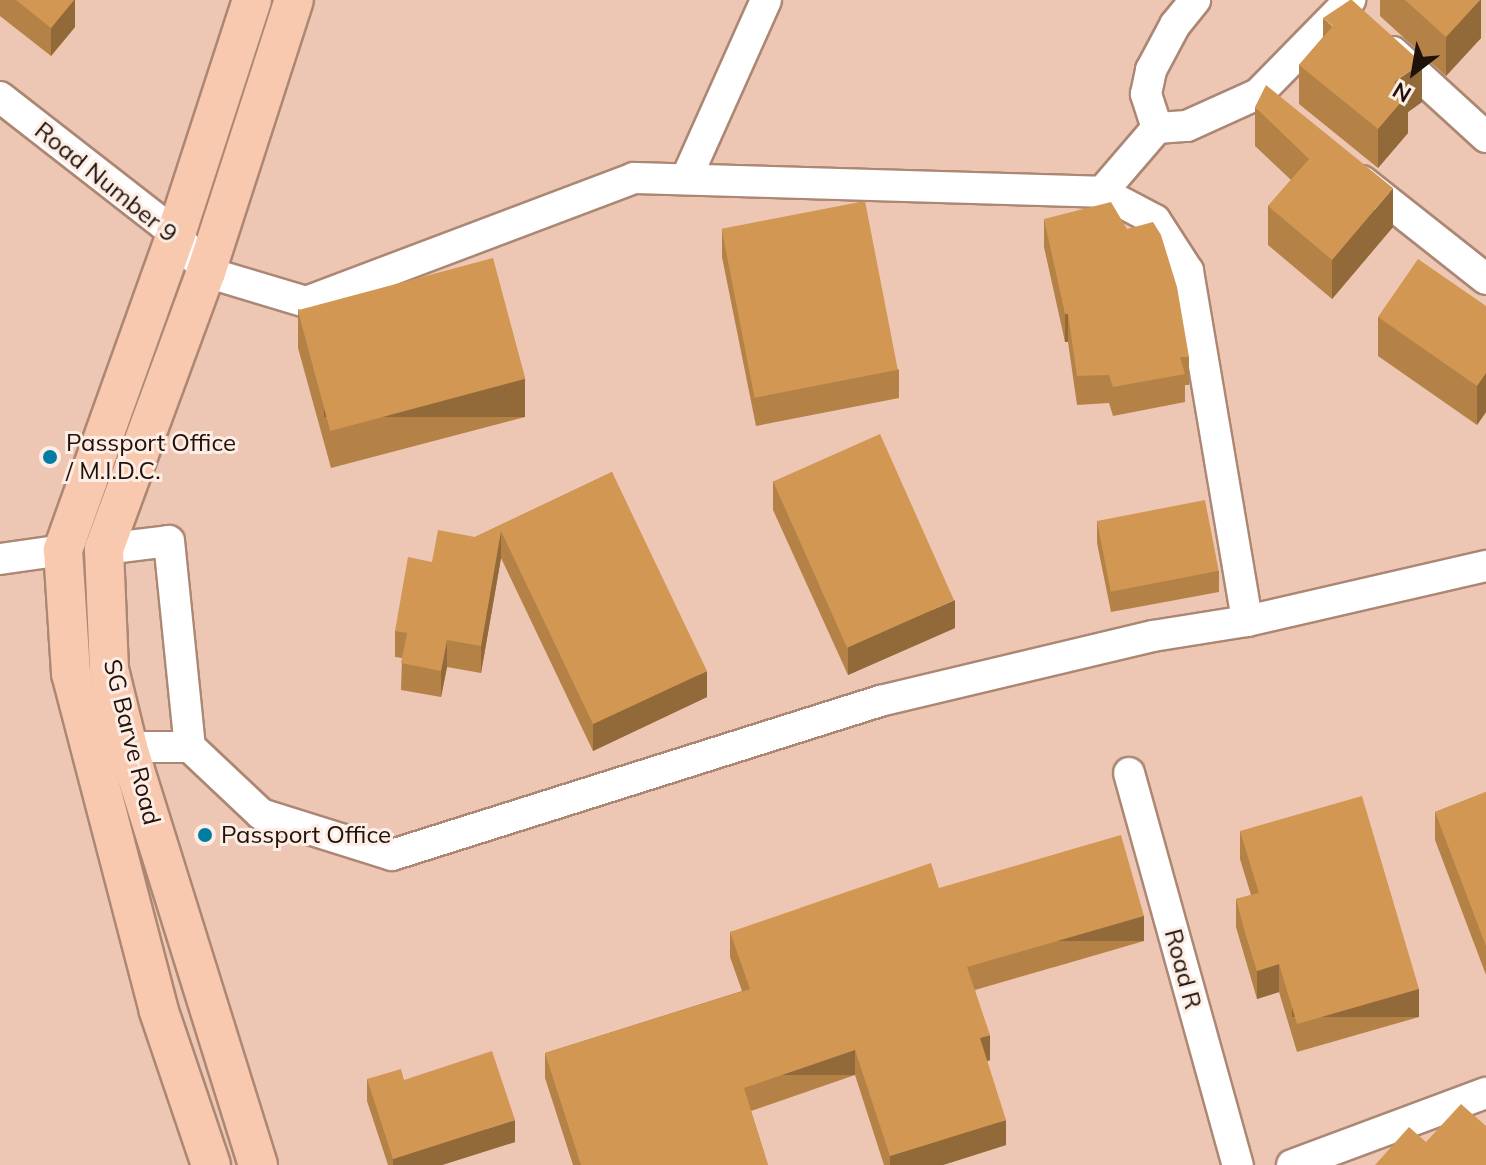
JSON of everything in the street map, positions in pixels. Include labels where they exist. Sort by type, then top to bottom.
[{"type":"main road","name":"SG Barve Road","points":[[211,1165],[159,1011],[71,673],[63,550],[176,234],[252,0]]},
{"type":"main road","name":"SG Barve Road","points":[[258,1165],[128,747],[109,669],[104,549],[206,272],[294,0]]},
{"type":"street","points":[[686,179],[766,0]]},
{"type":"street","points":[[1157,128],[1146,94],[1151,70],[1175,25],[1195,0]]},
{"type":"street","points":[[1102,192],[1157,128],[1187,126],[1258,94],[1359,18],[1486,137]]},
{"type":"street","points":[[1258,94],[1281,114]]},
{"type":"street","name":"Road Number 9","points":[[0,97],[176,234],[206,272]]},
{"type":"street","points":[[1340,162],[1486,279]]},
{"type":"street","points":[[206,272],[306,302],[634,178],[1102,192],[1155,220],[1188,271],[1247,621]]},
{"type":"street","points":[[104,549],[169,541],[190,747],[261,814],[392,855],[880,701],[1153,636],[1247,621],[1486,566]]},
{"type":"street","points":[[0,559],[63,550]]},
{"type":"street","points":[[128,747],[190,747]]},
{"type":"street","name":"Road R","points":[[1129,773],[1238,1165]]},
{"type":"street","points":[[1292,1165],[1486,1093]]},
{"type":"building","points":[[16,0],[74,0],[51,28]]},
{"type":"building","points":[[1350,0],[1422,63],[1394,82],[1408,94],[1378,129],[1299,65],[1333,26],[1323,18]]},
{"type":"building","points":[[1405,0],[1480,0],[1446,37]]},
{"type":"building","points":[[1266,85],[1393,188],[1332,260],[1268,206],[1309,159],[1255,107]]},
{"type":"building","points":[[865,201],[898,370],[755,398],[722,229]]},
{"type":"building","points":[[1111,202],[1127,229],[1153,222],[1161,235],[1177,287],[1189,357],[1180,357],[1185,374],[1113,387],[1109,375],[1077,376],[1068,314],[1065,314],[1044,219]]},
{"type":"building","points":[[493,258],[525,379],[330,431],[298,310]]},
{"type":"building","points":[[1418,259],[1486,306],[1486,373],[1477,386],[1378,317]]},
{"type":"building","points":[[880,434],[954,600],[847,648],[773,482]]},
{"type":"building","points":[[612,472],[707,671],[593,724],[501,531],[481,646],[447,640],[441,671],[401,663],[407,633],[395,631],[408,557],[432,562],[438,530],[475,537]]},
{"type":"building","points":[[1205,500],[1219,571],[1111,592],[1097,521]]},
{"type":"building","points":[[1486,792],[1486,946],[1435,812]]},
{"type":"building","points":[[1362,796],[1419,989],[1297,1024],[1279,964],[1257,971],[1246,936],[1236,899],[1259,893],[1240,831]]},
{"type":"building","points":[[1121,835],[1144,916],[967,967],[990,1035],[980,1038],[1006,1120],[890,1156],[855,1050],[744,1088],[768,1165],[581,1165],[545,1053],[750,989],[730,932],[931,863],[939,888]]},
{"type":"building","points":[[492,1051],[515,1120],[393,1159],[367,1079],[401,1069],[404,1080]]},
{"type":"building","points":[[1461,1104],[1486,1126],[1486,1165],[1375,1165],[1409,1127],[1426,1142]]},
{"type":"place","name":"Passport Office / M.I.D.C.","points":[[50,457]]},
{"type":"place","name":"Passport Office","points":[[205,835]]}]
